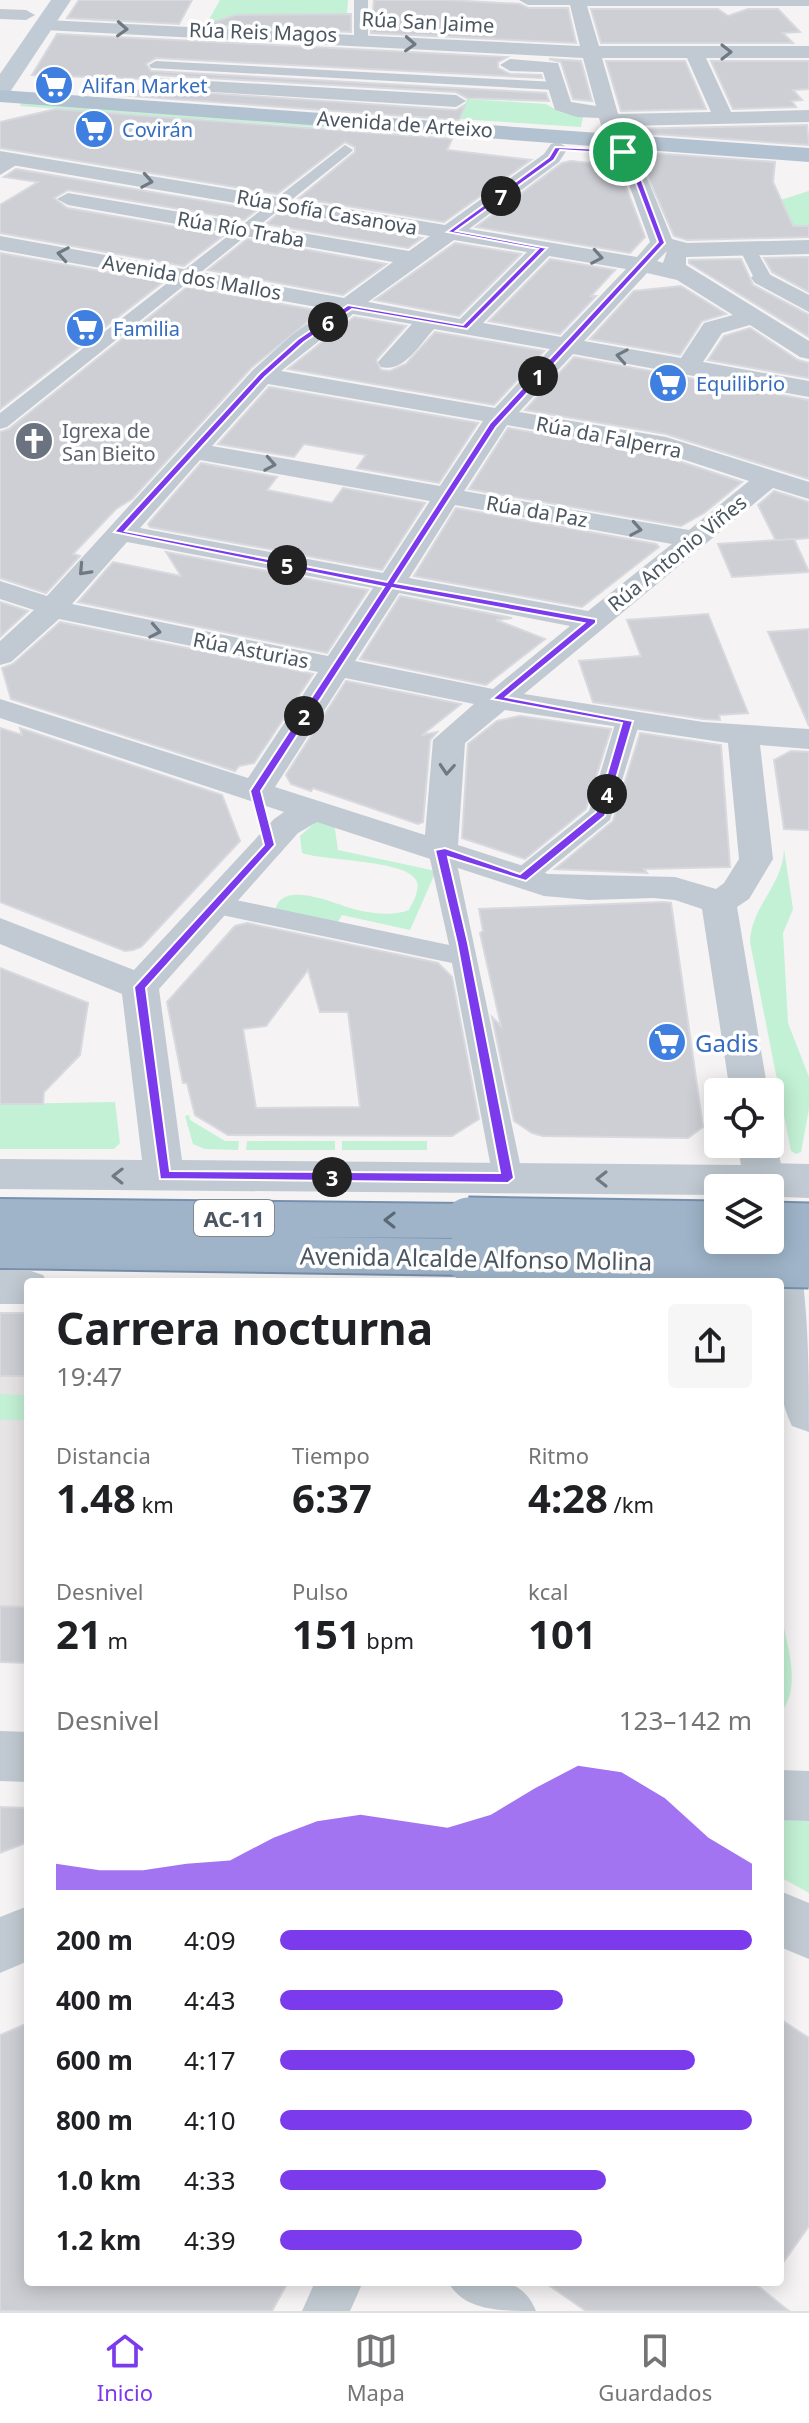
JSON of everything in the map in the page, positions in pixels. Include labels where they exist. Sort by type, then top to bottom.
[{"type":"highway","name":"Avenida Alcalde Alfonso Molina","points":[[0,1216],[467,1239],[809,1264]]},
{"type":"highway","name":"Avenida Alcalde Alfonso Molina","points":[[0,1250],[467,1239],[704,1226]]},
{"type":"highway","points":[[784,1226],[809,1227]]},
{"type":"main road","points":[[9,38],[36,13],[61,0]]},
{"type":"main road","points":[[0,93],[36,13]]},
{"type":"main road","name":"Avenida de Arteixo","points":[[0,93],[354,120],[613,131],[809,155]]},
{"type":"main road","name":"Avenida de Arteixo","points":[[0,109],[558,148],[613,131],[809,163]]},
{"type":"street","points":[[354,120],[363,68],[361,0]]},
{"type":"street","points":[[528,0],[686,8],[721,1],[747,6],[809,1]]},
{"type":"street","points":[[577,1],[590,26],[591,52],[613,131],[674,246],[674,267],[686,275]]},
{"type":"street","name":"Rúa San Jaime","points":[[0,14],[36,13],[187,27],[363,68],[591,52],[694,52],[780,59],[809,52]]},
{"type":"street","points":[[187,27],[155,74],[363,68],[456,101]]},
{"type":"street","points":[[759,36],[780,59]]},
{"type":"street","points":[[694,52],[723,117]]},
{"type":"street","name":"Rúa Reis Magos","points":[[363,68],[553,77],[558,103],[613,131]]},
{"type":"street","points":[[613,131],[723,117],[809,116]]},
{"type":"street","points":[[0,656],[37,625],[262,375],[301,340],[351,307],[552,158],[558,148]]},
{"type":"street","points":[[0,423],[345,150]]},
{"type":"street","name":"Rúa Sofía Casanova","points":[[5,162],[102,174],[277,203],[639,264],[686,275],[809,352]]},
{"type":"street","name":"Rúa Río Traba","points":[[102,174],[62,204],[244,229],[414,259]]},
{"type":"street","points":[[3,246],[30,228]]},
{"type":"street","name":"Avenida dos Mallos","points":[[3,246],[186,276],[809,389]]},
{"type":"street","points":[[269,845],[256,791],[499,417],[639,264],[674,246],[809,247]]},
{"type":"street","points":[[465,327],[544,248]]},
{"type":"street","points":[[747,248],[763,278],[809,305]]},
{"type":"street","points":[[620,286],[686,275]]},
{"type":"street","points":[[763,278],[809,277]]},
{"type":"street","points":[[687,368],[713,328],[753,317]]},
{"type":"street","points":[[390,362],[428,321]]},
{"type":"street","name":"Rúa da Falperra","points":[[262,375],[666,445],[809,491]]},
{"type":"street","name":"Rúa da Paz","points":[[193,451],[693,539]]},
{"type":"street","name":"Rúa Antonio Viñes","points":[[441,850],[449,740],[768,479]]},
{"type":"street","points":[[119,532],[592,621]]},
{"type":"street","name":"Rúa Asturias","points":[[0,590],[78,615],[497,699],[743,736],[809,739]]},
{"type":"street","points":[[0,708],[522,878],[563,888],[656,886],[697,891],[719,903]]},
{"type":"street","points":[[522,878],[601,814],[628,721]]},
{"type":"street","points":[[719,903],[737,891],[756,859],[743,736]]},
{"type":"street","points":[[140,987],[286,826],[299,817],[318,811]]},
{"type":"street","points":[[441,850],[508,1178]]},
{"type":"street","points":[[719,903],[747,1078]]},
{"type":"street","points":[[217,905],[465,957]]},
{"type":"street","points":[[0,930],[140,987]]},
{"type":"street","points":[[140,987],[164,1176]]},
{"type":"street","points":[[0,1174],[704,1180]]},
{"type":"street","points":[[642,1179],[678,1200],[696,1219],[705,1242],[704,1269],[699,1278]]},
{"type":"street","points":[[784,1181],[809,1181]]},
{"type":"street","points":[[776,1254],[779,1278]]},
{"type":"street","points":[[0,1287],[24,1287]]},
{"type":"street","points":[[784,1307],[789,1338],[809,1411]]},
{"type":"street","points":[[0,1756],[24,1757]]},
{"type":"street","points":[[784,1795],[809,1796]]},
{"type":"street","points":[[784,1920],[809,1932]]},
{"type":"street","points":[[0,1945],[24,1935]]},
{"type":"street","points":[[325,2311],[338,2286]]},
{"type":"street","points":[[477,2286],[513,2311]]},
{"type":"shaded area","points":[[0,1313],[24,1313],[24,1663],[0,1662]]},
{"type":"green space","points":[[220,0],[348,0],[347,14],[290,22],[285,32],[204,28]]},
{"type":"green space","points":[[467,99],[546,104],[560,112],[583,117],[581,127],[460,119]]},
{"type":"green space","points":[[23,103],[359,124],[356,130],[19,106]]},
{"type":"green space","points":[[809,191],[809,226],[776,226],[780,200]]},
{"type":"green space","points":[[318,820],[334,823],[338,850],[436,871],[410,930],[342,915],[336,925],[275,912],[279,902],[295,895],[306,895],[362,911],[387,914],[409,910],[418,887],[409,873],[382,865],[302,853],[300,836]]},
{"type":"green space","points":[[784,849],[793,909],[783,933],[788,1023],[809,1077],[809,1109],[801,1152],[796,1154],[791,1151],[784,1115],[784,1078],[777,1078],[750,942],[756,917],[782,862]]},
{"type":"green space","points":[[115,1102],[120,1143],[114,1149],[0,1149],[0,1104]]},
{"type":"green space","points":[[189,1115],[190,1120],[225,1141],[239,1141],[238,1150],[205,1149],[193,1144],[185,1116]]},
{"type":"green space","points":[[247,1141],[335,1141],[335,1150],[246,1150]]},
{"type":"green space","points":[[342,1141],[427,1141],[427,1150],[342,1150]]},
{"type":"green space","points":[[0,1394],[24,1395],[24,1420],[0,1420]]},
{"type":"green space","points":[[784,1626],[792,1677],[784,1707]]},
{"type":"green space","points":[[784,1817],[809,1818],[809,1893],[784,1879]]},
{"type":"building","points":[[79,0],[192,0],[179,24],[67,18]]},
{"type":"building","points":[[374,0],[447,0],[520,4],[528,8],[568,8],[576,43],[371,33]]},
{"type":"building","points":[[591,9],[718,9],[728,16],[748,9],[778,9],[800,32],[783,33],[793,43],[601,43]]},
{"type":"building","points":[[351,14],[351,32],[205,25],[235,15]]},
{"type":"building","points":[[57,34],[507,57],[498,62],[498,68],[510,74],[541,75],[542,78],[156,58],[146,64],[151,71],[546,93],[549,101],[467,98],[456,92],[155,75],[147,79],[32,75]]},
{"type":"building","points":[[549,59],[581,61],[592,101],[573,99],[561,62]]},
{"type":"building","points":[[606,61],[685,61],[706,109],[621,111]]},
{"type":"building","points":[[711,61],[809,61],[809,89],[793,90],[802,100],[792,101],[796,107],[733,109]]},
{"type":"building","points":[[145,89],[456,110],[465,105],[459,120],[118,95]]},
{"type":"building","points":[[56,109],[452,139],[447,150],[531,160],[444,222],[299,198],[355,152],[355,147],[345,142],[277,194],[0,148],[0,122]]},
{"type":"building","points":[[807,125],[809,145],[626,132],[626,129]]},
{"type":"building","points":[[637,152],[775,162],[773,182],[793,226],[809,226],[809,237],[687,240],[674,236]]},
{"type":"building","points":[[571,161],[618,166],[645,237],[630,253],[476,227],[562,163]]},
{"type":"building","points":[[16,169],[257,210],[244,220],[68,190],[54,198],[67,208],[224,235],[184,266],[0,233],[0,205],[38,182],[4,177]]},
{"type":"building","points":[[279,213],[422,238],[408,248],[266,224]]},
{"type":"building","points":[[247,239],[386,264],[343,295],[208,270]]},
{"type":"building","points":[[455,243],[521,254],[459,316],[375,300]]},
{"type":"building","points":[[0,253],[163,282],[0,409]]},
{"type":"building","points":[[809,257],[809,292],[772,272],[764,258]]},
{"type":"building","points":[[550,259],[615,270],[591,296],[596,296],[560,334],[489,321]]},
{"type":"building","points":[[741,259],[753,285],[809,315],[809,337],[689,263],[689,260]]},
{"type":"building","points":[[681,286],[726,314],[702,321],[680,355],[590,339],[634,291]]},
{"type":"building","points":[[187,287],[321,311],[251,368],[132,499],[116,509],[73,554],[80,556],[46,593],[0,578],[0,432],[9,429]]},
{"type":"building","points":[[354,317],[406,326],[376,360],[381,370],[390,371],[406,364],[435,332],[544,351],[494,405],[288,369]]},
{"type":"building","points":[[750,328],[798,360],[809,363],[809,378],[708,360],[724,336]]},
{"type":"building","points":[[574,357],[809,400],[809,479],[666,434],[525,410]]},
{"type":"building","points":[[269,387],[478,423],[439,483],[357,468],[366,455],[327,448],[304,444],[294,457],[218,444]]},
{"type":"building","points":[[508,428],[660,455],[742,482],[704,513],[681,526],[469,489]]},
{"type":"building","points":[[201,463],[277,477],[267,490],[332,503],[343,488],[425,503],[382,570],[150,527],[148,524]]},
{"type":"building","points":[[774,491],[809,502],[809,538],[776,541],[758,505]]},
{"type":"building","points":[[456,508],[659,547],[582,607],[414,576]]},
{"type":"building","points":[[794,539],[809,572],[732,577],[718,544]]},
{"type":"building","points":[[166,552],[368,590],[327,653],[78,602],[113,562],[181,576]]},
{"type":"building","points":[[400,596],[512,618],[496,620],[545,639],[486,685],[360,659]]},
{"type":"building","points":[[0,602],[28,611],[0,637]]},
{"type":"building","points":[[708,614],[748,713],[719,715],[720,720],[703,719],[593,702],[579,661],[641,656],[627,620]]},
{"type":"building","points":[[60,622],[313,674],[254,763],[239,766],[235,771],[11,699],[2,668],[13,664]]},
{"type":"building","points":[[809,629],[809,726],[768,632]]},
{"type":"building","points":[[346,681],[461,704],[422,735],[437,732],[430,740],[423,822],[418,824],[313,788],[311,791],[291,784],[286,775]]},
{"type":"building","points":[[520,716],[611,729],[586,809],[525,859],[462,838],[468,744],[497,721]]},
{"type":"building","points":[[0,728],[22,735],[20,728],[222,795],[240,841],[141,947],[133,950],[125,951],[0,902]]},
{"type":"building","points":[[640,733],[721,745],[730,867],[644,869],[647,873],[555,869],[613,821]]},
{"type":"building","points":[[791,751],[809,752],[809,830],[784,829],[774,760]]},
{"type":"building","points":[[671,903],[703,1127],[688,1138],[543,1136],[532,1133],[514,1121],[492,1017],[501,1026],[480,933],[483,931],[479,909]]},
{"type":"building","points":[[247,923],[438,963],[452,977],[479,1119],[452,1136],[228,1135],[195,1115],[187,1083],[183,1083],[167,1002],[235,926]],"holes":[[[308,970],[320,1012],[348,1012],[360,1107],[256,1108],[243,1029],[266,1026]]]},
{"type":"building","points":[[0,968],[88,1003],[80,1055],[44,1092],[43,1104],[0,1104]]},
{"type":"building","points":[[0,1313],[24,1313],[24,1376],[0,1376]]},
{"type":"building","points":[[0,1606],[24,1607],[24,1663],[0,1662]]},
{"type":"building","points":[[0,1807],[24,1808],[24,1844],[0,1853]]},
{"type":"building","points":[[784,2022],[809,2038],[809,2226],[784,2261]]},
{"type":"building","points":[[24,2025],[24,2286],[286,2286],[272,2311],[0,2311],[0,2035]]},
{"type":"building","points":[[550,2286],[758,2286],[789,2311],[586,2311]]},
{"type":"place","name":"Alifan Market","points":[[54,85]]},
{"type":"place","name":"Covirán","points":[[94,129]]},
{"type":"place","name":"Familia","points":[[85,328]]},
{"type":"place","name":"Equilibrio","points":[[668,383]]},
{"type":"place","name":"Igrexa de San Bieito","points":[[34,441]]},
{"type":"place","name":"Gadis","points":[[667,1042]]},
{"type":"route","points":[[623,152],[558,148],[552,158],[450,232],[544,248],[465,327],[351,307],[301,340],[262,375],[119,532],[390,585],[592,621],[497,699],[628,721],[601,814],[522,878],[441,850],[508,1178],[164,1176],[140,987],[269,845],[256,791],[390,585],[440,504],[493,425],[639,264],[662,243],[633,168],[623,152]]}]
